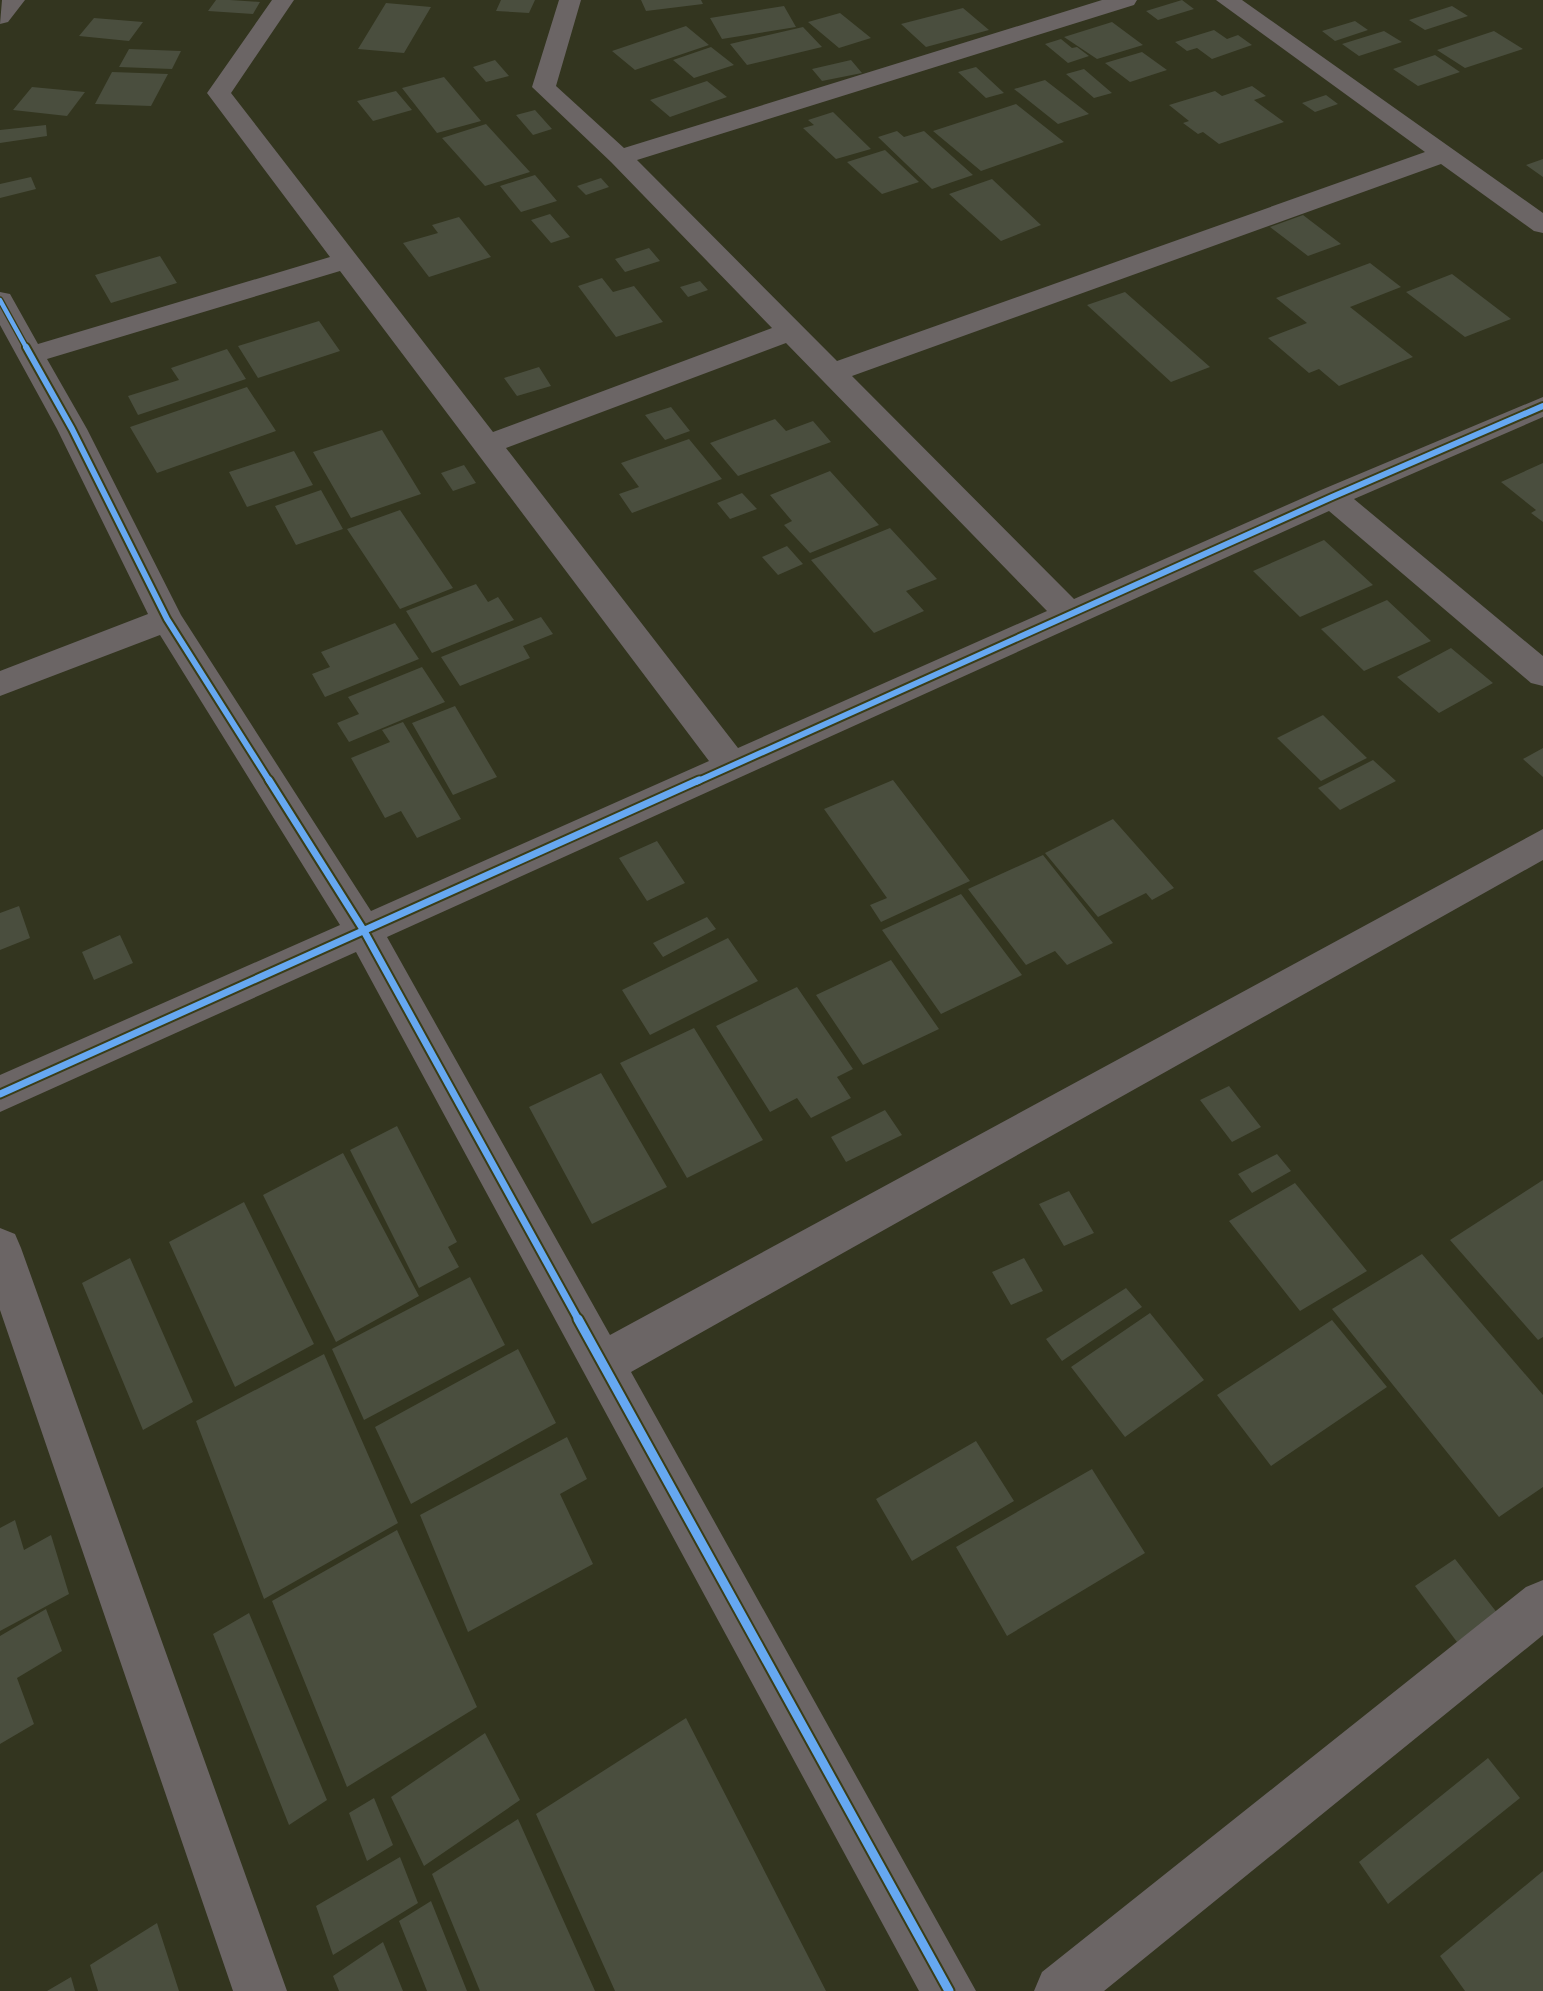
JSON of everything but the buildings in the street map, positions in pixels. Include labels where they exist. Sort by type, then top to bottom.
[{"type":"street","points":[[0,17],[15,0]]},
{"type":"street","points":[[283,0],[219,93],[732,766]]},
{"type":"street","points":[[570,0],[544,87],[620,157],[1069,614]]},
{"type":"street","points":[[620,157],[1126,0]]},
{"type":"street","points":[[1227,0],[1543,225]]},
{"type":"street","points":[[833,373],[1444,153]]},
{"type":"street","points":[[31,355],[347,260]]},
{"type":"street","points":[[0,300],[167,619],[364,931],[605,1362],[949,1991]]},
{"type":"street","points":[[489,444],[791,331]]},
{"type":"street","points":[[0,1094],[1069,614],[1543,407]]},
{"type":"street","points":[[1332,497],[1543,674]]},
{"type":"street","points":[[0,684],[167,619]]},
{"type":"street","points":[[605,1362],[1543,843]]},
{"type":"street","points":[[0,1248],[260,1991]]},
{"type":"street","points":[[1061,1991],[1543,1604]]},
{"type":"cycle path","points":[[0,300],[72,429],[167,619],[364,931],[949,1991]]},
{"type":"cycle path","points":[[0,1094],[1332,497],[1543,406]]}]
